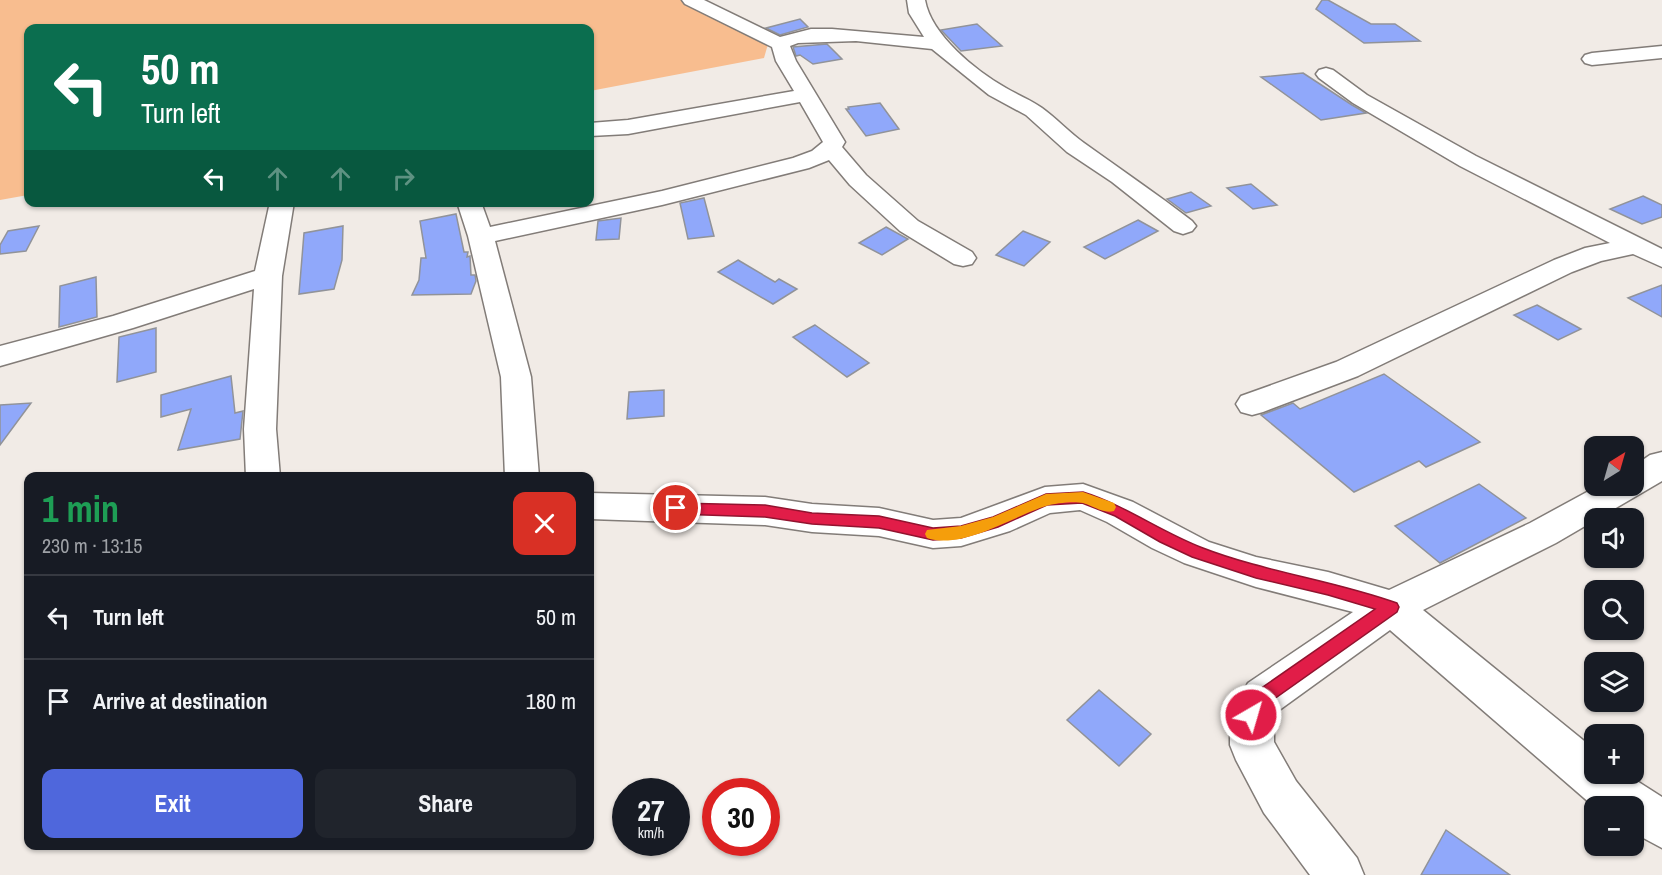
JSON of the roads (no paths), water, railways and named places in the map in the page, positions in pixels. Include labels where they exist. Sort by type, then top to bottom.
[{"type":"street","points":[[481,236],[753,176],[801,163],[831,148],[834,142],[786,62],[780,44],[691,0]]},
{"type":"street","points":[[916,0],[918,13],[938,44],[996,91],[1033,111],[1075,147],[1120,177],[1183,226]]},
{"type":"street","points":[[780,44],[787,39],[818,33],[938,44]]},
{"type":"street","points":[[1592,59],[1662,52]]},
{"type":"street","points":[[1326,74],[1359,99],[1468,161],[1662,259]]},
{"type":"street","points":[[594,130],[628,127],[806,95]]},
{"type":"street","points":[[831,148],[858,180],[909,226],[963,258]]},
{"type":"street","points":[[263,472],[260,429],[268,276],[281,207]]},
{"type":"street","points":[[470,207],[481,236],[516,377],[522,472]]},
{"type":"street","points":[[1252,404],[1347,369],[1563,266],[1594,254],[1636,246]]},
{"type":"street","points":[[0,356],[123,322],[268,276]]},
{"type":"street","points":[[1644,476],[1662,464]]},
{"type":"street","points":[[1340,875],[1280,797],[1252,745],[1251,715],[1263,697],[1391,607],[1543,533],[1609,496]]},
{"type":"street","points":[[594,506],[765,511],[812,518],[879,522],[933,534],[961,532],[998,521],[1046,500],[1083,497],[1120,512],[1197,553],[1256,572],[1328,588],[1391,607],[1607,788],[1662,824]]}]
